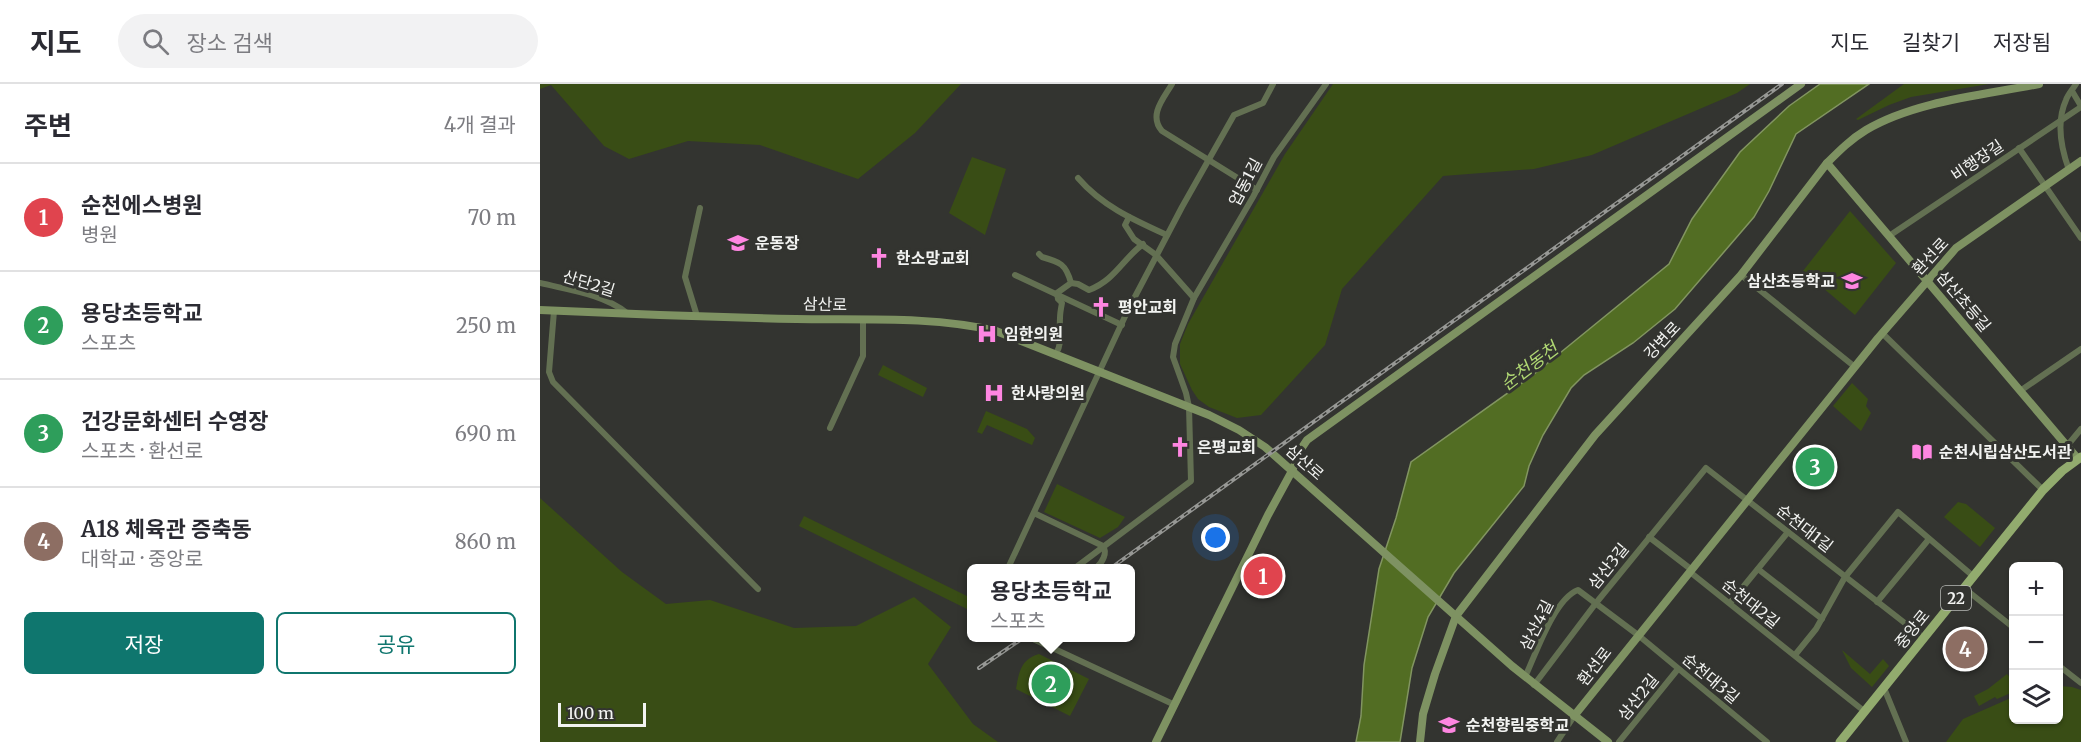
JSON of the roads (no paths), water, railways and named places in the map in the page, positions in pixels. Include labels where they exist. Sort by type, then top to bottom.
[{"type":"main road","points":[[1156,742],[1301,449],[1311,437],[1800,84]]},
{"type":"main road","name":"강변로","points":[[1420,742],[1424,714],[1435,674],[1456,616],[1595,435],[1742,275],[1827,163],[1859,135],[1898,115],[1942,103],[2039,84]]},
{"type":"main road","name":"환선로","points":[[1575,716],[1882,333],[1956,248],[2081,161]]},
{"type":"main road","name":"삼산초등길","points":[[1827,163],[2080,459]]},
{"type":"main road","name":"삼산로","points":[[540,310],[862,320],[975,326],[996,331],[1101,371],[1239,430],[1264,447],[1292,471],[1456,616]]},
{"type":"main road","name":"중앙로","points":[[1840,742],[2043,490],[2080,459]]},
{"type":"main road","points":[[1456,616],[1534,685],[1608,742]]},
{"type":"street","points":[[1173,84],[1158,108],[1157,126],[1257,190]]},
{"type":"street","points":[[1010,564],[1156,255],[1234,115],[1263,103],[1273,84]]},
{"type":"street","name":"업동1길","points":[[1103,546],[1191,481],[1189,407],[1172,352],[1194,298],[1274,157],[1326,84]]},
{"type":"street","points":[[2069,170],[2063,152],[2061,120],[2065,101],[2076,84]]},
{"type":"street","name":"비행장길","points":[[1889,236],[2081,107],[2072,91]]},
{"type":"street","points":[[2019,148],[2081,238]]},
{"type":"street","points":[[1078,178],[1103,202],[1167,235]]},
{"type":"street","points":[[697,316],[685,277],[700,208]]},
{"type":"street","points":[[1129,217],[1125,225],[1134,239],[1156,255],[1194,298]]},
{"type":"street","points":[[1039,254],[1065,267],[1071,283],[1089,290],[1116,274],[1130,255],[1143,244]]},
{"type":"street","points":[[1015,275],[1122,325]]},
{"type":"street","points":[[1742,275],[1855,367]]},
{"type":"street","name":"산단2길","points":[[540,283],[615,304],[627,314]]},
{"type":"street","points":[[1057,295],[1071,283]]},
{"type":"street","points":[[1056,354],[1060,347],[1059,321],[1062,303],[1057,295]]},
{"type":"street","points":[[554,311],[549,372],[554,382],[758,589]]},
{"type":"street","points":[[830,429],[862,356],[862,320]]},
{"type":"street","points":[[1882,333],[2043,490]]},
{"type":"street","points":[[2020,391],[2081,348]]},
{"type":"street","points":[[2067,446],[2081,429]]},
{"type":"street","name":"삼산3길","points":[[1534,685],[1596,603],[1706,468],[1747,500]]},
{"type":"street","name":"순천대1길","points":[[1747,500],[1924,638]]},
{"type":"street","points":[[1034,513],[1103,546],[1104,556],[1099,564]]},
{"type":"street","points":[[1795,655],[1816,629],[1845,577],[1898,513],[1973,576]]},
{"type":"street","points":[[1730,603],[1788,532]]},
{"type":"street","points":[[1649,537],[1691,571]]},
{"type":"street","points":[[1877,602],[1929,539]]},
{"type":"street","points":[[1080,564],[1103,546]]},
{"type":"street","points":[[1758,569],[1822,619]]},
{"type":"street","name":"순천대2길","points":[[1691,571],[1864,711]]},
{"type":"street","points":[[1964,588],[2009,625]]},
{"type":"street","name":"삼산4길","points":[[1525,677],[1567,597],[1578,590],[1596,603]]},
{"type":"street","points":[[1596,603],[1638,635]]},
{"type":"street","name":"순천대3길","points":[[1638,635],[1767,742]]},
{"type":"street","points":[[1043,642],[1175,705]]},
{"type":"street","name":"삼산2길","points":[[1619,742],[1678,669]]},
{"type":"street","points":[[2063,669],[2081,683]]},
{"type":"street","points":[[1884,688],[1906,742]]},
{"type":"street","points":[[1557,742],[1575,716]]},
{"type":"railway","points":[[1117,564],[1782,84]]},
{"type":"railway","points":[[979,668],[1017,642]]},
{"type":"place","name":"운동장","points":[[738,243]]},
{"type":"place","name":"한소망교회","points":[[879,258]]},
{"type":"place","name":"삼산초등학교","points":[[1852,281]]},
{"type":"place","name":"평안교회","points":[[1101,307]]},
{"type":"place","name":"임한의원","points":[[987,334]]},
{"type":"place","name":"한사랑의원","points":[[994,393]]},
{"type":"place","name":"은평교회","points":[[1180,447]]},
{"type":"place","name":"순천시립삼산도서관","points":[[1922,452]]},
{"type":"place","name":"건강문화센터 수영장","points":[[1815,467]]},
{"type":"place","name":"순천에스병원","points":[[1263,576]]},
{"type":"place","name":"A18 체육관 증축동","points":[[1965,649]]},
{"type":"place","name":"용당초등학교","points":[[1051,684]]},
{"type":"place","name":"순천향림중학교","points":[[1449,725]]},
{"type":"water label","name":"순천동천","points":[[1529,366]]}]
